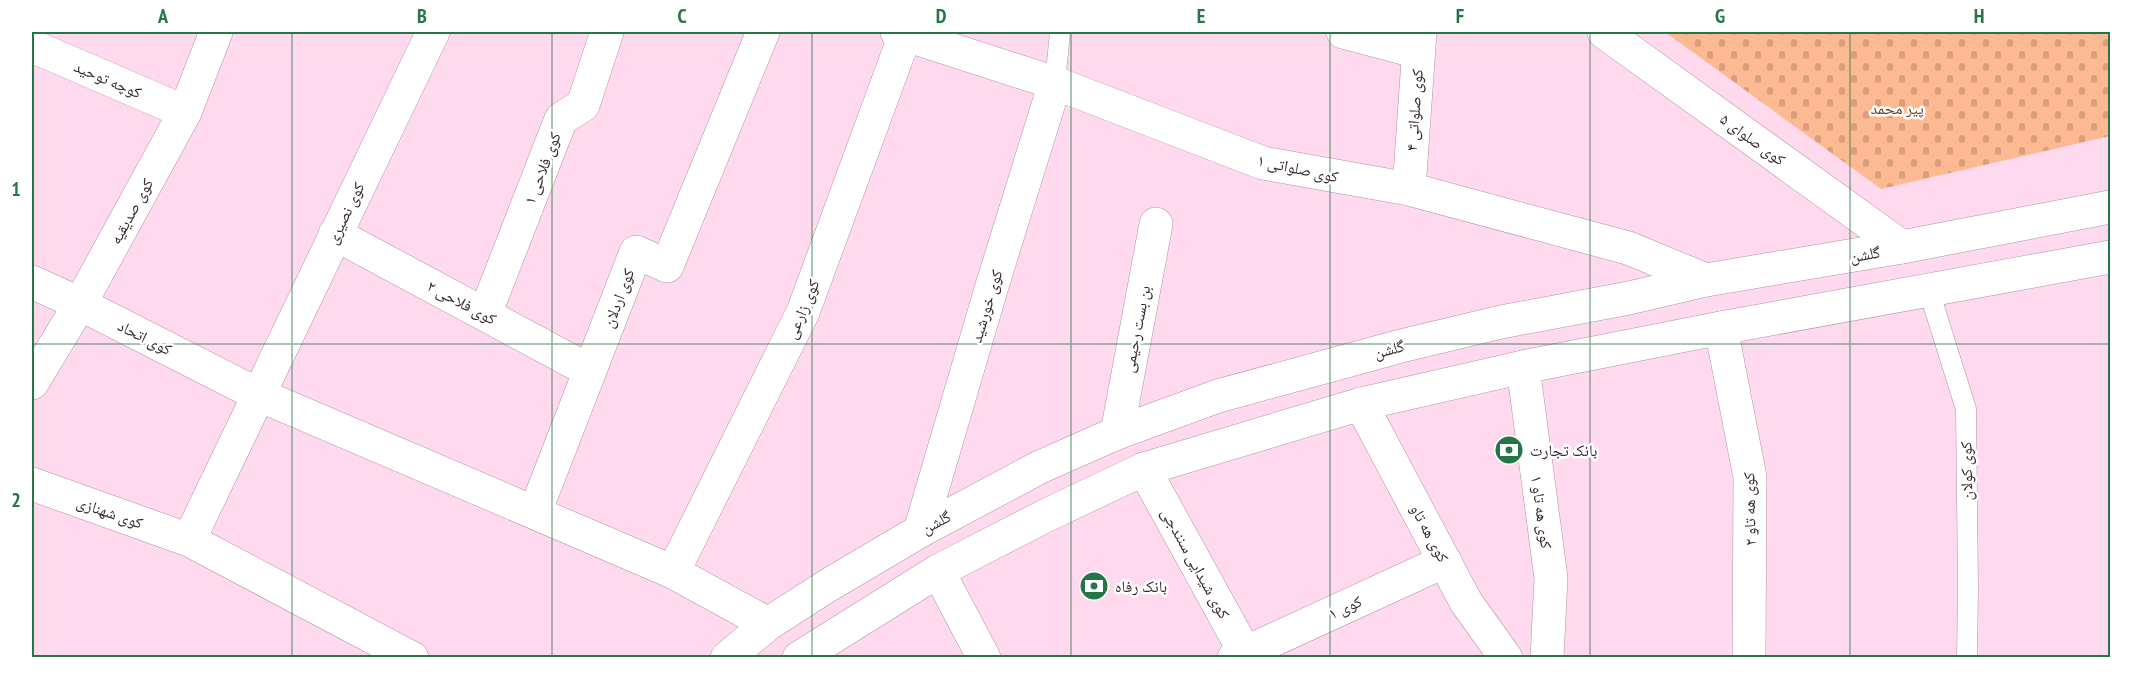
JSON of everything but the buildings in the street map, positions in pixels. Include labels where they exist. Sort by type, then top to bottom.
[{"type":"street","name":"کوی صدیقیه","points":[[32,383],[80,304],[185,112],[216,32]]},
{"type":"street","name":"کوی نصیری","points":[[189,540],[257,394],[433,32]]},
{"type":"street","name":"کوی فلاحی ۱","points":[[484,314],[561,119],[583,105],[607,32]]},
{"type":"street","name":"کوی اردلان","points":[[535,512],[636,252],[667,266],[763,32]]},
{"type":"street","points":[[1343,32],[1419,41]]},
{"type":"street","name":"کوی صلوای ۵","points":[[1604,32],[1902,247]]},
{"type":"street","name":"کوی صلواتی ۱","points":[[901,33],[1056,83],[1263,163],[1409,189],[1628,248],[1706,280]]},
{"type":"street","name":"کوی زارعی","points":[[673,572],[803,312],[901,33]]},
{"type":"street","name":"کوی صلواتی ۴","points":[[1409,189],[1419,41]]},
{"type":"street","name":"کوچه توحید","points":[[32,46],[185,112]]},
{"type":"street","name":"کوی خورشید","points":[[920,531],[992,286],[1056,83]]},
{"type":"street","name":"گلشن","points":[[727,657],[768,624],[827,586],[920,531],[1040,467],[1117,433],[1218,396],[1401,346],[1501,322],[1629,298],[1706,280],[1902,247],[2110,207]]},
{"type":"street","name":"بن بست رحیمی","points":[[1117,433],[1156,224]]},
{"type":"street","name":"کوی فلاحی ۲","points":[[335,234],[590,371]]},
{"type":"street","points":[[808,655],[938,571],[1045,516],[1144,469],[1361,404],[1523,367],[2110,257]]},
{"type":"street","name":"کوی اتحاد","points":[[32,282],[257,394],[673,572],[768,624]]},
{"type":"street","name":"کوی هه تاو ۲","points":[[1722,328],[1750,477],[1749,657]]},
{"type":"street","name":"کوی هه تاو ۱","points":[[1523,367],[1551,578],[1546,657]]},
{"type":"street","name":"کوی هه تاو","points":[[1361,404],[1466,602],[1506,657]]},
{"type":"street","name":"کوی شیدایی سنندجی","points":[[1144,469],[1243,656]]},
{"type":"street","name":"کوی شهنازی","points":[[32,484],[189,540],[412,657]]},
{"type":"street","name":"کوی ۱","points":[[1243,656],[1444,561]]},
{"type":"street","points":[[938,571],[984,657]]},
{"type":"lane","points":[[1056,83],[1060,32]]},
{"type":"lane","name":"کوی کولان","points":[[1929,291],[1965,409],[1967,657]]},
{"type":"green space","name":"پیر محمد","points":[[1665,32],[2110,32],[2110,136],[1881,189]]},
{"type":"place","name":"بانک تجارت","points":[[1509,450]]},
{"type":"place","name":"بانک رفاه","points":[[1094,586]]}]
